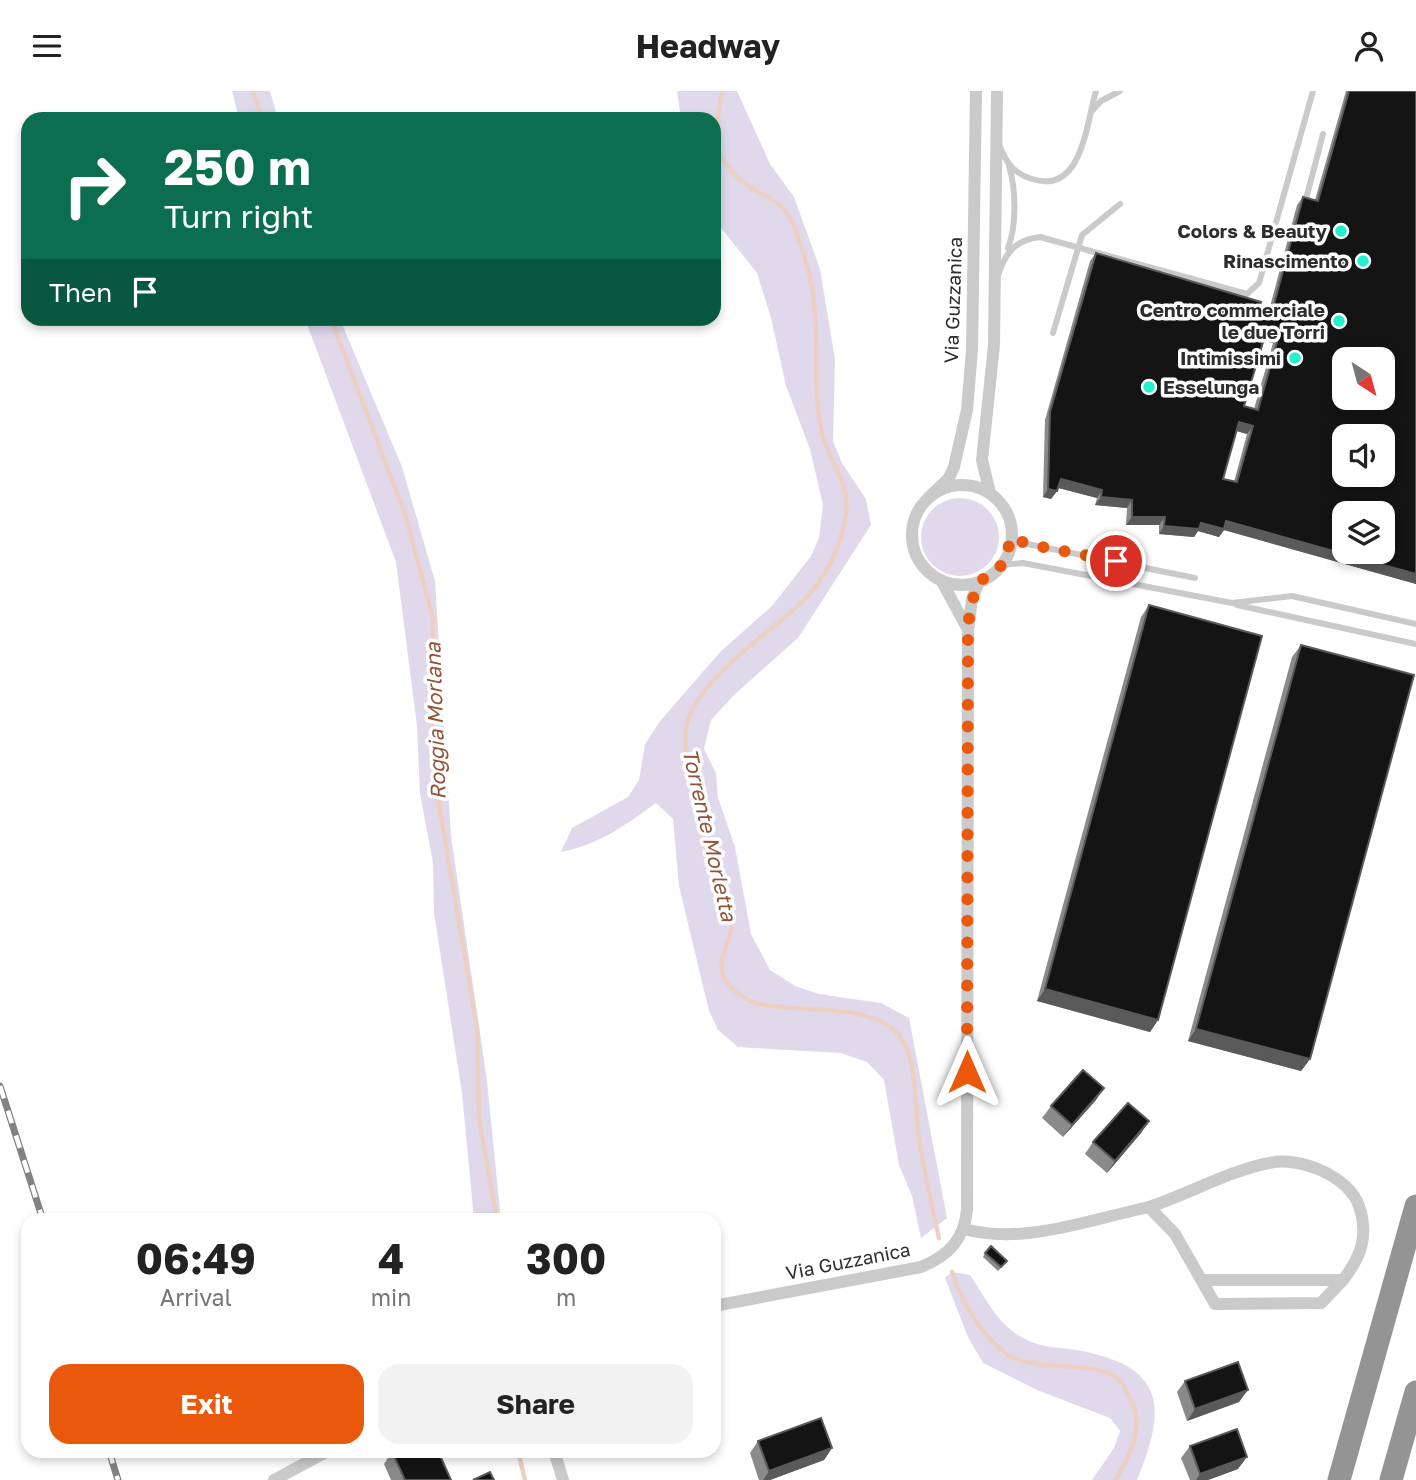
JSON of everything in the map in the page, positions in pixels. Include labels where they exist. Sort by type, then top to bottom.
[{"type":"highway","points":[[1339,1480],[1416,1206]]},
{"type":"highway","points":[[1391,1480],[1416,1392]]},
{"type":"street","name":"Via Guzzanica","points":[[968,631],[960,609],[941,580],[928,571],[917,558],[912,543],[912,526],[918,511],[948,478],[954,467],[967,410],[972,350],[976,91]]},
{"type":"street","name":"Via Guzzanica","points":[[997,91],[994,312],[982,460],[990,493],[1004,508],[1012,537]]},
{"type":"street","points":[[928,498],[942,489],[958,485],[975,486],[990,493]]},
{"type":"street","points":[[941,580],[966,585],[979,582],[1002,565],[1012,537]]},
{"type":"street","name":"Via Guzzanica","points":[[721,1305],[921,1267],[951,1249],[964,1229],[967,1196],[968,631],[970,607],[979,582]]},
{"type":"street","points":[[964,1229],[989,1235],[1020,1234],[1149,1207],[1268,1163],[1299,1164],[1322,1171],[1352,1192],[1363,1218],[1362,1251],[1343,1280],[1321,1303],[1215,1304],[1175,1234],[1149,1207]]},
{"type":"street","points":[[1203,1280],[1343,1280]]},
{"type":"street","points":[[274,1480],[315,1458]]},
{"type":"street","points":[[556,1458],[563,1480]]},
{"type":"lane","points":[[1008,164],[1017,173],[1044,182],[1066,176],[1075,166],[1096,91]]},
{"type":"lane","points":[[1089,114],[1101,101],[1120,91]]},
{"type":"lane","points":[[1005,256],[1014,245],[1025,239],[1040,237],[1247,294],[1253,291],[1258,283],[1313,91]]},
{"type":"lane","points":[[1305,203],[1323,134]]},
{"type":"lane","points":[[994,312],[999,274],[1012,237],[1013,180],[997,138]]},
{"type":"lane","points":[[1053,333],[1077,247],[1090,225],[1120,204]]},
{"type":"lane","points":[[1012,537],[1027,544],[1195,578]]},
{"type":"lane","points":[[1002,565],[1023,563],[1232,603],[1416,644]]},
{"type":"lane","points":[[1232,603],[1292,596],[1416,624]]},
{"type":"shaded area","points":[[232,91],[270,91],[276,112],[237,112]]},
{"type":"shaded area","points":[[677,91],[737,91],[770,164],[794,197],[820,269],[835,359],[833,441],[842,463],[866,499],[871,525],[798,638],[734,695],[711,720],[704,749],[716,773],[718,798],[735,847],[751,934],[770,970],[795,986],[819,994],[881,1003],[909,1018],[947,1218],[921,1238],[912,1196],[899,1165],[884,1080],[867,1062],[841,1053],[738,1047],[718,1030],[709,1011],[679,886],[673,819],[656,803],[599,839],[561,852],[572,828],[628,797],[639,780],[645,744],[661,720],[721,651],[772,606],[811,556],[819,538],[823,505],[810,449],[786,386],[771,318],[757,273],[721,228],[721,112],[680,112]]},
{"type":"shaded area","points":[[308,326],[343,326],[402,467],[435,581],[451,836],[487,1081],[500,1213],[473,1213],[462,1093],[434,913],[433,863],[420,794],[417,726],[396,562]]},
{"type":"shaded area","points":[[952,498],[968,498],[982,504],[993,515],[999,529],[999,545],[993,559],[982,570],[968,576],[952,576],[938,570],[927,559],[921,545],[921,529],[927,515],[938,504]]},
{"type":"shaded area","points":[[952,1272],[970,1275],[1000,1319],[1025,1339],[1039,1345],[1082,1351],[1110,1359],[1131,1368],[1144,1381],[1152,1395],[1155,1412],[1153,1432],[1137,1480],[1092,1480],[1114,1448],[1120,1431],[1110,1418],[1037,1390],[983,1363],[968,1337],[945,1278]]},
{"type":"building","points":[[1349,91],[1416,91],[1416,574],[1380,564],[1395,564],[1395,501],[1332,501],[1332,551],[1226,521],[1224,529],[1201,523],[1199,529],[1164,526],[1165,517],[1132,517],[1132,500],[1101,497],[1102,490],[1061,479],[1057,491],[1048,489],[1050,412],[1096,253],[1261,302],[1257,315],[1270,319],[1303,197],[1318,201]],"holes":[[[1266,332],[1279,335],[1258,410],[1244,406]],[[1239,422],[1253,426],[1237,482],[1223,479]]]},
{"type":"building","points":[[1149,605],[1262,636],[1158,1020],[1045,989]]},
{"type":"building","points":[[1301,645],[1414,675],[1310,1059],[1196,1029]]},
{"type":"building","points":[[1083,1070],[1104,1088],[1072,1125],[1051,1106]]},
{"type":"building","points":[[1128,1103],[1149,1121],[1115,1161],[1093,1142]]},
{"type":"building","points":[[991,1246],[1007,1261],[1001,1267],[985,1253]]},
{"type":"building","points":[[1238,1362],[1248,1390],[1195,1409],[1185,1381]]},
{"type":"building","points":[[821,1418],[832,1448],[769,1471],[758,1441]]},
{"type":"building","points":[[1237,1429],[1247,1457],[1200,1474],[1190,1446]]},
{"type":"building","points":[[395,1458],[441,1458],[451,1480],[405,1480]]},
{"type":"building","points":[[490,1472],[494,1480],[473,1480]]},
{"type":"waterway","name":"Roggia Morlana","points":[[253,91],[260,112]]},
{"type":"waterway","name":"Torrente Morletta","points":[[719,112],[722,91]]},
{"type":"waterway","name":"Torrente Morletta","points":[[721,156],[738,178],[783,208],[798,237],[814,303],[820,424],[826,447],[843,483],[846,502],[841,537],[818,584],[802,602],[713,680],[689,718],[685,737],[686,750],[696,806],[711,863],[732,919],[722,971],[733,990],[755,1003],[830,1010],[869,1017],[898,1034],[905,1044],[913,1070],[919,1138],[939,1238]]},
{"type":"waterway","name":"Roggia Morlana","points":[[334,326],[406,517],[433,618],[432,720],[438,799],[477,1028],[479,1119],[496,1213]]},
{"type":"waterway","name":"Torrente Morletta","points":[[952,1272],[974,1318],[990,1339],[1008,1355],[1035,1363],[1099,1370],[1121,1382],[1135,1410],[1136,1431],[1130,1452],[1115,1480]]},
{"type":"waterway","name":"Roggia Morlana","points":[[520,1458],[525,1480]]},
{"type":"railway","points":[[0,1086],[41,1213]]},
{"type":"railway","points":[[111,1458],[118,1480]]},
{"type":"place","name":"Colors & Beauty","points":[[1341,231]]},
{"type":"place","name":"Rinascimento","points":[[1363,261]]},
{"type":"place","name":"Centro commerciale le due Torri","points":[[1339,321]]},
{"type":"place","name":"Intimissimi","points":[[1295,358]]},
{"type":"place","name":"Esselunga","points":[[1149,387]]},
{"type":"route","points":[[967,1072],[968,631],[972,599],[979,582],[1002,565],[1009,552],[1012,537],[1027,544],[1116,561]]}]
